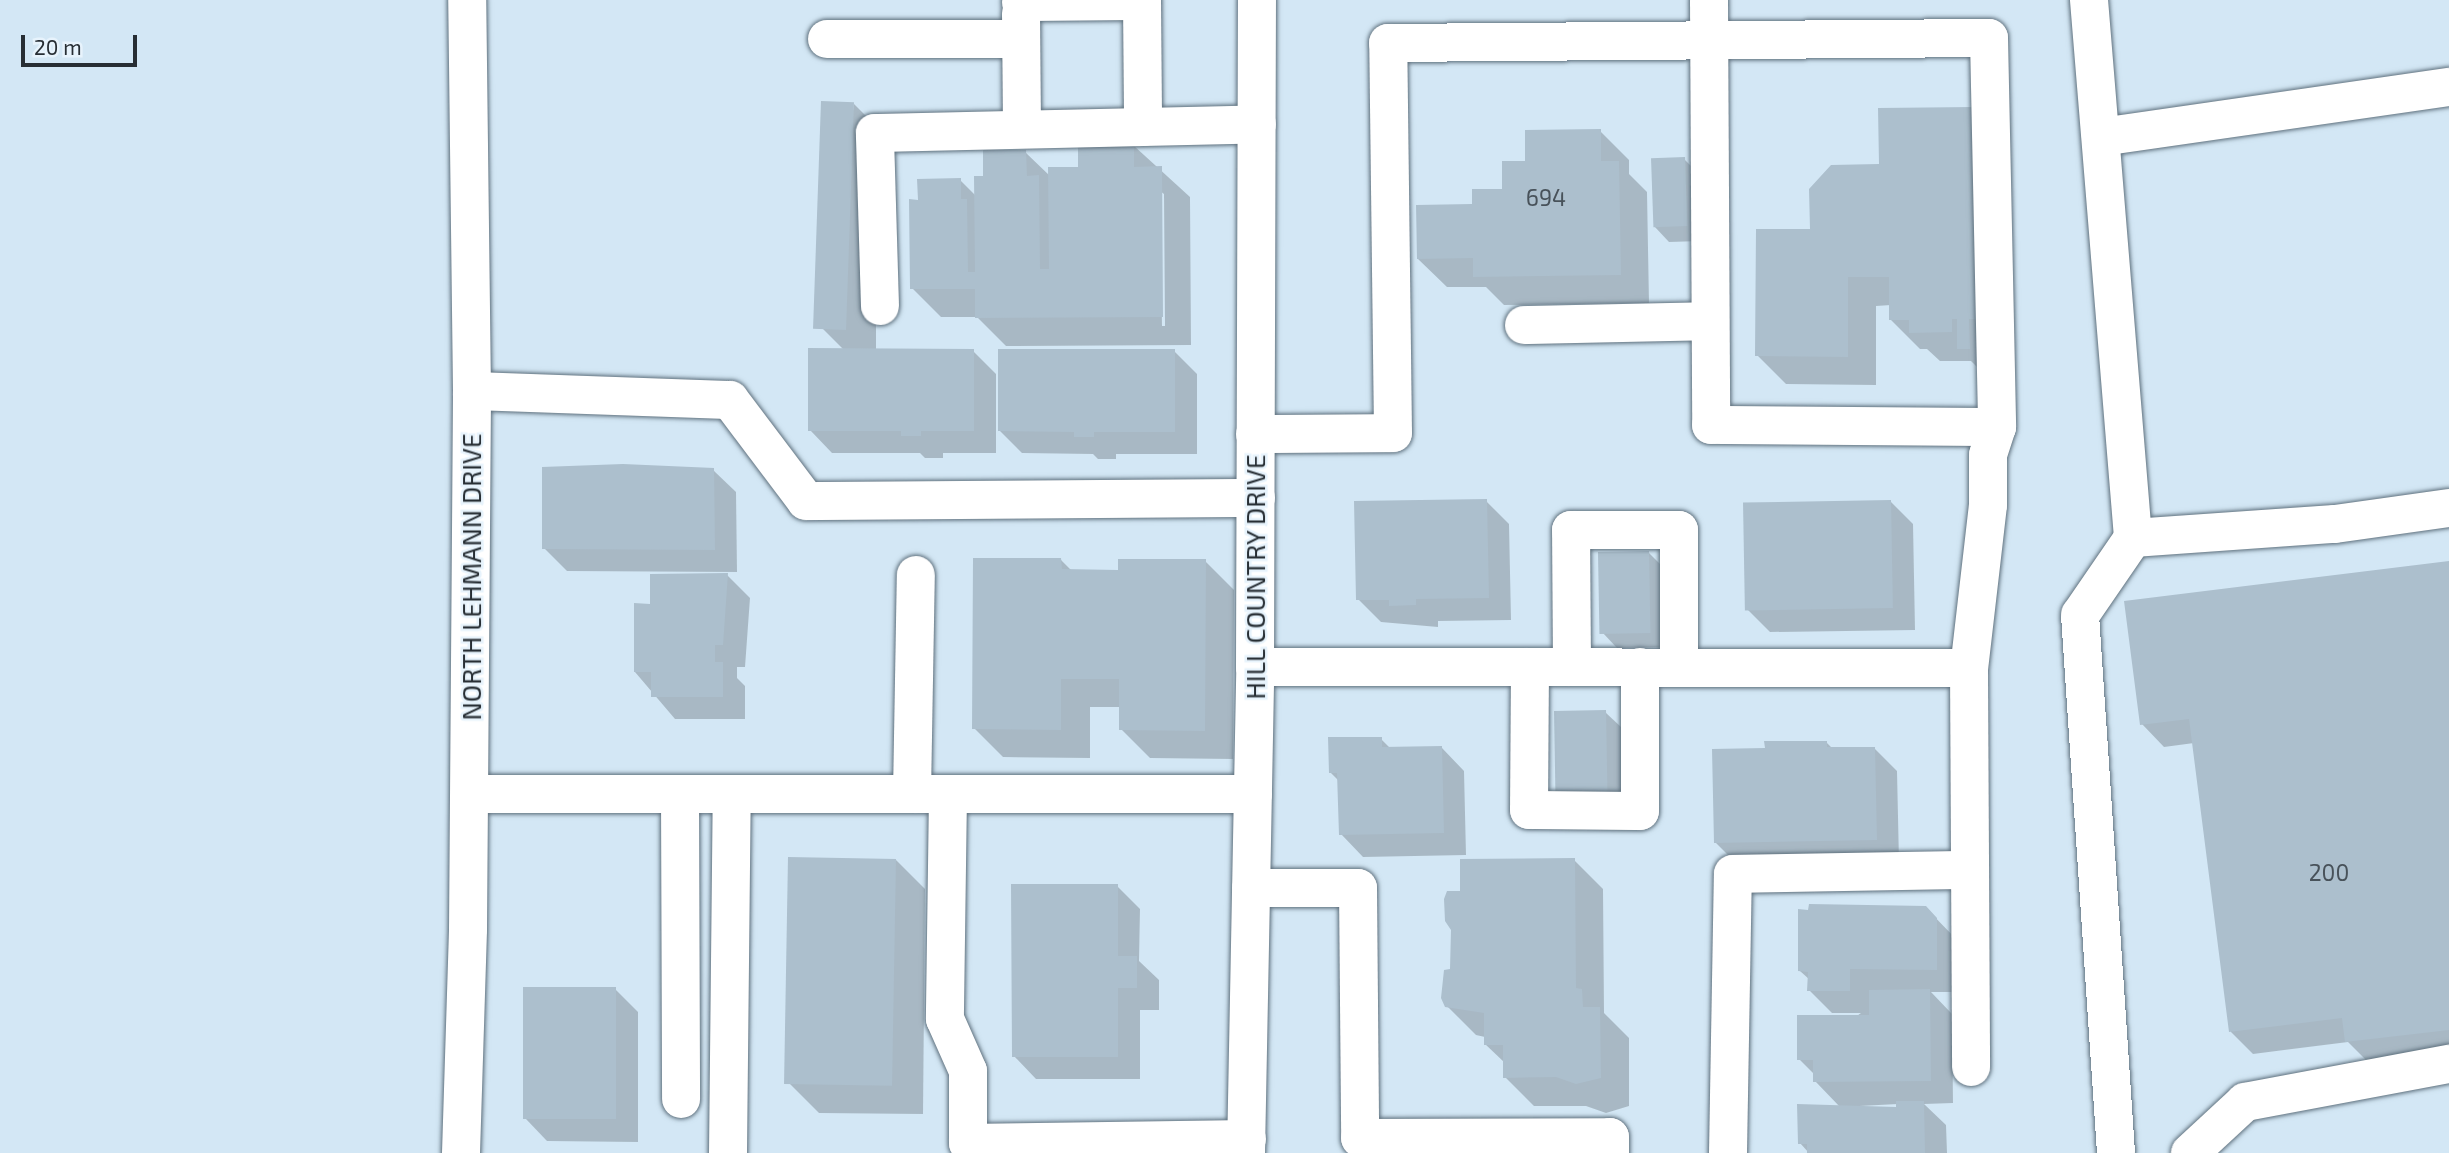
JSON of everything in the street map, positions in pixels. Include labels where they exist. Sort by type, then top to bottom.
[{"type":"street","name":"NORTH LEHMANN DRIVE","points":[[461,1153],[470,794],[472,391],[467,0]]},
{"type":"street","name":"HILL COUNTRY DRIVE","points":[[1247,1146],[1255,667],[1257,0]]},
{"type":"street","points":[[1709,0],[1711,425],[1997,427]]},
{"type":"street","points":[[2089,0],[2133,538],[2080,615],[2116,1153]]},
{"type":"street","points":[[1022,129],[1021,1],[1142,1],[1143,127]]},
{"type":"street","points":[[1255,434],[1393,433],[1388,43],[1989,38],[1997,427],[1988,455],[1988,505],[1969,668],[1971,1067]]},
{"type":"street","points":[[827,39],[1021,40]]},
{"type":"street","points":[[2101,137],[2449,87]]},
{"type":"street","points":[[880,306],[875,133],[1257,124]]},
{"type":"street","points":[[1524,325],[1710,321]]},
{"type":"street","points":[[472,391],[730,400],[806,501],[1256,498]]},
{"type":"street","points":[[2133,538],[2335,524],[2449,508]]},
{"type":"street","points":[[1572,667],[1571,530],[1679,530],[1679,667]]},
{"type":"street","points":[[916,575],[945,1019],[968,1071],[968,1143],[1247,1146]]},
{"type":"street","points":[[1255,667],[1969,668]]},
{"type":"street","points":[[1530,667],[1530,810],[1640,811],[1640,667]]},
{"type":"street","points":[[470,794],[1253,794]]},
{"type":"street","points":[[680,794],[681,1099]]},
{"type":"street","points":[[728,1153],[732,794]]},
{"type":"street","points":[[1728,1153],[1733,874],[1970,870]]},
{"type":"street","points":[[1251,888],[1358,888],[1360,1138],[1610,1137],[1610,1153]]},
{"type":"street","points":[[2190,1153],[2245,1102],[2449,1064]]},
{"type":"building","points":[[821,101],[854,102],[846,330],[813,329]]},
{"type":"building","points":[[1974,107],[1978,319],[1969,319],[1970,349],[1957,349],[1957,319],[1952,319],[1952,332],[1909,333],[1909,320],[1889,320],[1889,277],[1848,277],[1848,357],[1755,356],[1756,229],[1810,229],[1809,189],[1831,165],[1879,164],[1878,108]]},
{"type":"building","points":[[1601,129],[1601,161],[1619,161],[1621,275],[1473,277],[1473,258],[1417,259],[1416,205],[1472,204],[1472,189],[1502,189],[1502,161],[1525,161],[1525,130]]},
{"type":"building","points":[[1078,143],[1134,143],[1134,167],[1162,166],[1163,317],[975,318],[975,289],[910,289],[909,199],[918,200],[917,179],[961,178],[961,199],[967,199],[968,272],[975,272],[974,176],[983,176],[983,150],[1026,150],[1027,176],[1039,175],[1040,269],[1049,269],[1048,167],[1078,167]]},
{"type":"building","points":[[1685,157],[1687,226],[1653,227],[1651,158]]},
{"type":"building","points":[[808,348],[974,349],[974,431],[921,431],[921,436],[901,436],[901,431],[808,431]]},
{"type":"building","points":[[998,349],[1175,349],[1175,432],[1094,432],[1094,437],[1074,437],[1074,432],[998,431]]},
{"type":"building","points":[[623,464],[714,468],[715,550],[542,549],[542,467]]},
{"type":"building","points":[[1487,499],[1489,598],[1416,599],[1416,605],[1389,606],[1389,600],[1356,600],[1354,501]]},
{"type":"building","points":[[1891,500],[1893,608],[1745,611],[1743,503]]},
{"type":"building","points":[[1649,551],[1650,633],[1599,634],[1598,552]]},
{"type":"building","points":[[973,558],[1061,558],[1062,569],[1118,570],[1118,559],[1206,559],[1205,731],[1119,730],[1119,679],[1061,679],[1061,730],[972,729]]},
{"type":"building","points":[[2449,561],[2449,1030],[2345,1042],[2342,1018],[2229,1032],[2189,719],[2140,725],[2124,601]]},
{"type":"building","points":[[728,573],[723,645],[715,645],[715,662],[723,662],[723,697],[651,697],[651,672],[634,672],[634,603],[650,604],[650,574]]},
{"type":"building","points":[[1606,710],[1607,792],[1555,793],[1554,711]]},
{"type":"building","points":[[1328,737],[1382,737],[1382,747],[1442,746],[1444,833],[1339,835],[1337,773],[1329,773]]},
{"type":"building","points":[[1764,741],[1827,741],[1827,747],[1875,747],[1877,840],[1714,843],[1712,749],[1765,748]]},
{"type":"building","points":[[788,857],[896,859],[892,1086],[784,1084]]},
{"type":"building","points":[[1575,858],[1576,988],[1582,989],[1583,1007],[1600,1007],[1601,1078],[1576,1084],[1556,1077],[1503,1078],[1503,1045],[1484,1045],[1484,1013],[1445,1007],[1441,998],[1444,970],[1450,969],[1451,930],[1445,921],[1444,899],[1447,891],[1460,891],[1460,859]]},
{"type":"building","points":[[1011,884],[1118,884],[1118,956],[1137,956],[1137,988],[1118,988],[1118,1057],[1012,1057]]},
{"type":"building","points":[[1809,904],[1926,906],[1937,918],[1937,970],[1850,969],[1850,991],[1807,991],[1808,972],[1798,971],[1798,909],[1808,910]]},
{"type":"building","points":[[523,987],[616,987],[616,1119],[523,1119]]},
{"type":"building","points":[[1930,989],[1931,1081],[1813,1082],[1813,1060],[1797,1060],[1797,1015],[1869,1015],[1869,990]]},
{"type":"building","points":[[1896,1101],[1924,1101],[1925,1153],[1807,1153],[1807,1144],[1798,1144],[1797,1104],[1896,1107]]}]
